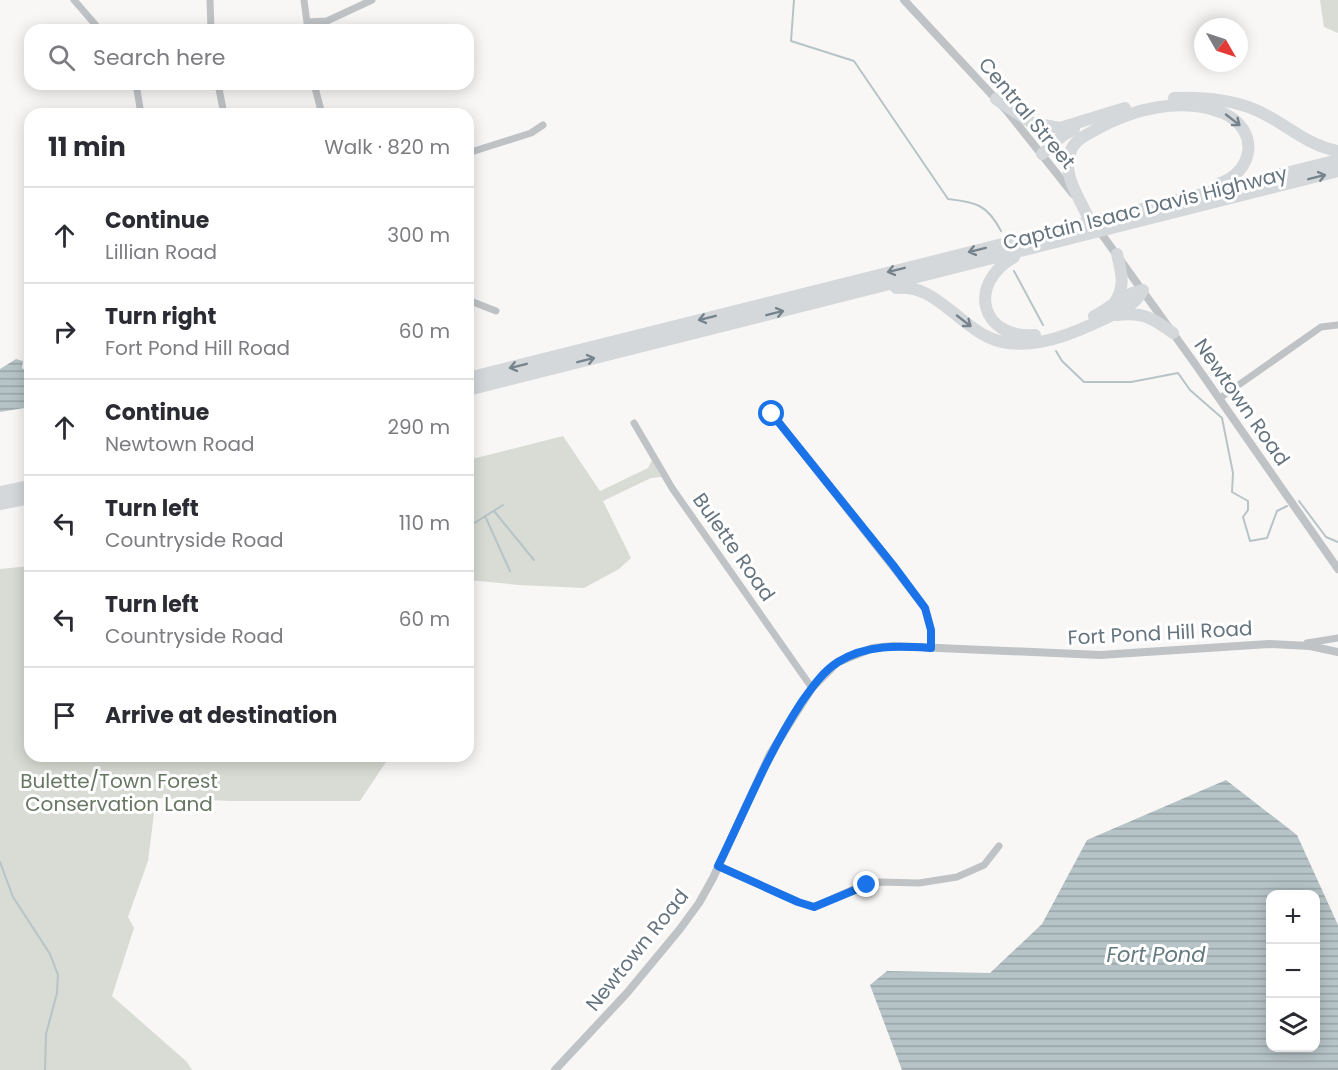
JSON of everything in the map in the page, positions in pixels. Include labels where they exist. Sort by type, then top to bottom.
[{"type":"highway","points":[[996,99],[1025,119],[1043,126],[1060,128],[1157,100],[1206,97],[1257,110],[1318,146],[1338,151]]},
{"type":"highway","points":[[1042,154],[1055,151],[1117,119],[1145,110],[1168,106],[1200,106],[1225,114],[1235,120],[1241,126],[1249,144],[1249,154],[1240,171],[1224,182],[1157,206]]},
{"type":"highway","points":[[1042,154],[1062,136],[1088,120]]},
{"type":"highway","points":[[1081,138],[1070,151],[1068,169],[1070,179],[1087,215]]},
{"type":"highway","name":"Captain Isaac Davis Highway","points":[[955,262],[1025,251],[1110,217],[1338,160]]},
{"type":"highway","name":"Captain Isaac Davis Highway","points":[[955,262],[1077,232],[1118,227],[1338,171]]},
{"type":"highway","points":[[1025,251],[995,271],[987,286],[986,304],[989,314],[1004,330],[1024,335],[1058,330],[1090,318],[1132,292],[1143,290]]},
{"type":"highway","points":[[1114,303],[1120,294],[1122,283],[1117,254]]},
{"type":"highway","points":[[474,388],[874,288],[955,262]]},
{"type":"highway","points":[[474,377],[955,262]]},
{"type":"highway","points":[[874,288],[909,287],[924,291],[977,331],[990,338],[1015,344],[1045,341],[1119,314],[1143,315],[1152,318],[1173,333]]},
{"type":"highway","points":[[1107,318],[1128,306],[1143,290]]},
{"type":"highway","points":[[0,492],[24,487]]},
{"type":"highway","points":[[0,504],[24,499]]},
{"type":"street","points":[[74,0],[95,24]]},
{"type":"street","points":[[210,0],[211,24]]},
{"type":"street","points":[[304,0],[308,24]]},
{"type":"street","points":[[316,24],[372,0]]},
{"type":"street","name":"Central Street","points":[[904,0],[996,99],[1042,154],[1117,254]]},
{"type":"street","points":[[137,90],[140,108]]},
{"type":"street","points":[[219,90],[223,108]]},
{"type":"street","points":[[316,90],[320,108]]},
{"type":"street","points":[[474,151],[531,133],[543,125]]},
{"type":"street","name":"Newtown Road","points":[[1117,254],[1338,569]]},
{"type":"street","points":[[474,302],[496,310]]},
{"type":"street","points":[[1220,398],[1321,327],[1338,324]]},
{"type":"street","points":[[772,414],[925,608],[931,630],[931,648]]},
{"type":"street","name":"Bulette Road","points":[[634,423],[672,488],[812,687]]},
{"type":"street","points":[[1293,644],[1316,643],[1338,638]]},
{"type":"street","name":"Fort Pond Hill Road","points":[[876,647],[1100,655],[1293,644],[1338,652]]},
{"type":"street","name":"Newtown Road","points":[[555,1070],[627,993],[699,903],[770,754],[812,687],[838,662],[876,647]]},
{"type":"street","points":[[718,866],[814,907],[854,889],[880,882],[919,883],[957,877],[984,865],[999,846]]},
{"type":"green space","points":[[1320,0],[1338,0],[1338,33],[1324,27]]},
{"type":"green space","points":[[563,436],[600,491],[648,468],[652,460],[661,477],[651,478],[603,501],[631,558],[619,569],[584,588],[474,581],[474,458]]},
{"type":"green space","name":"Bulette/Town Forest Conservation Land","points":[[24,567],[24,762],[386,762],[360,801],[232,801],[156,798],[148,861],[128,917],[134,928],[112,996],[187,1062],[192,1070],[0,1070],[0,569]]},
{"type":"water","points":[[16,359],[23,361],[24,408],[0,412],[0,369]]},
{"type":"water","name":"Fort Pond","points":[[1226,780],[1297,835],[1338,925],[1338,1070],[902,1070],[870,985],[887,971],[990,973],[1042,924],[1087,840]]},
{"type":"waterway","points":[[794,0],[791,41],[854,61],[948,199],[966,201],[979,206],[991,215],[1001,231]]},
{"type":"waterway","points":[[1014,271],[1043,325]]},
{"type":"waterway","points":[[1056,351],[1062,361],[1084,382],[1131,382],[1178,373],[1190,390],[1222,418],[1233,473],[1232,492],[1248,501],[1248,510],[1243,517],[1250,541],[1267,538],[1277,511],[1287,506]]},
{"type":"waterway","points":[[1299,501],[1326,537],[1338,542]]},
{"type":"waterway","points":[[474,523],[503,505]]},
{"type":"waterway","points":[[494,511],[534,560]]},
{"type":"waterway","points":[[485,516],[510,571]]},
{"type":"waterway","points":[[0,862],[13,897],[50,954],[58,975],[57,993],[46,1034],[45,1070]]},
{"type":"route","points":[[772,414],[925,608],[931,630],[931,648],[893,646],[873,648],[838,662],[826,672],[812,687],[770,754],[718,866],[814,907],[867,885]]}]
